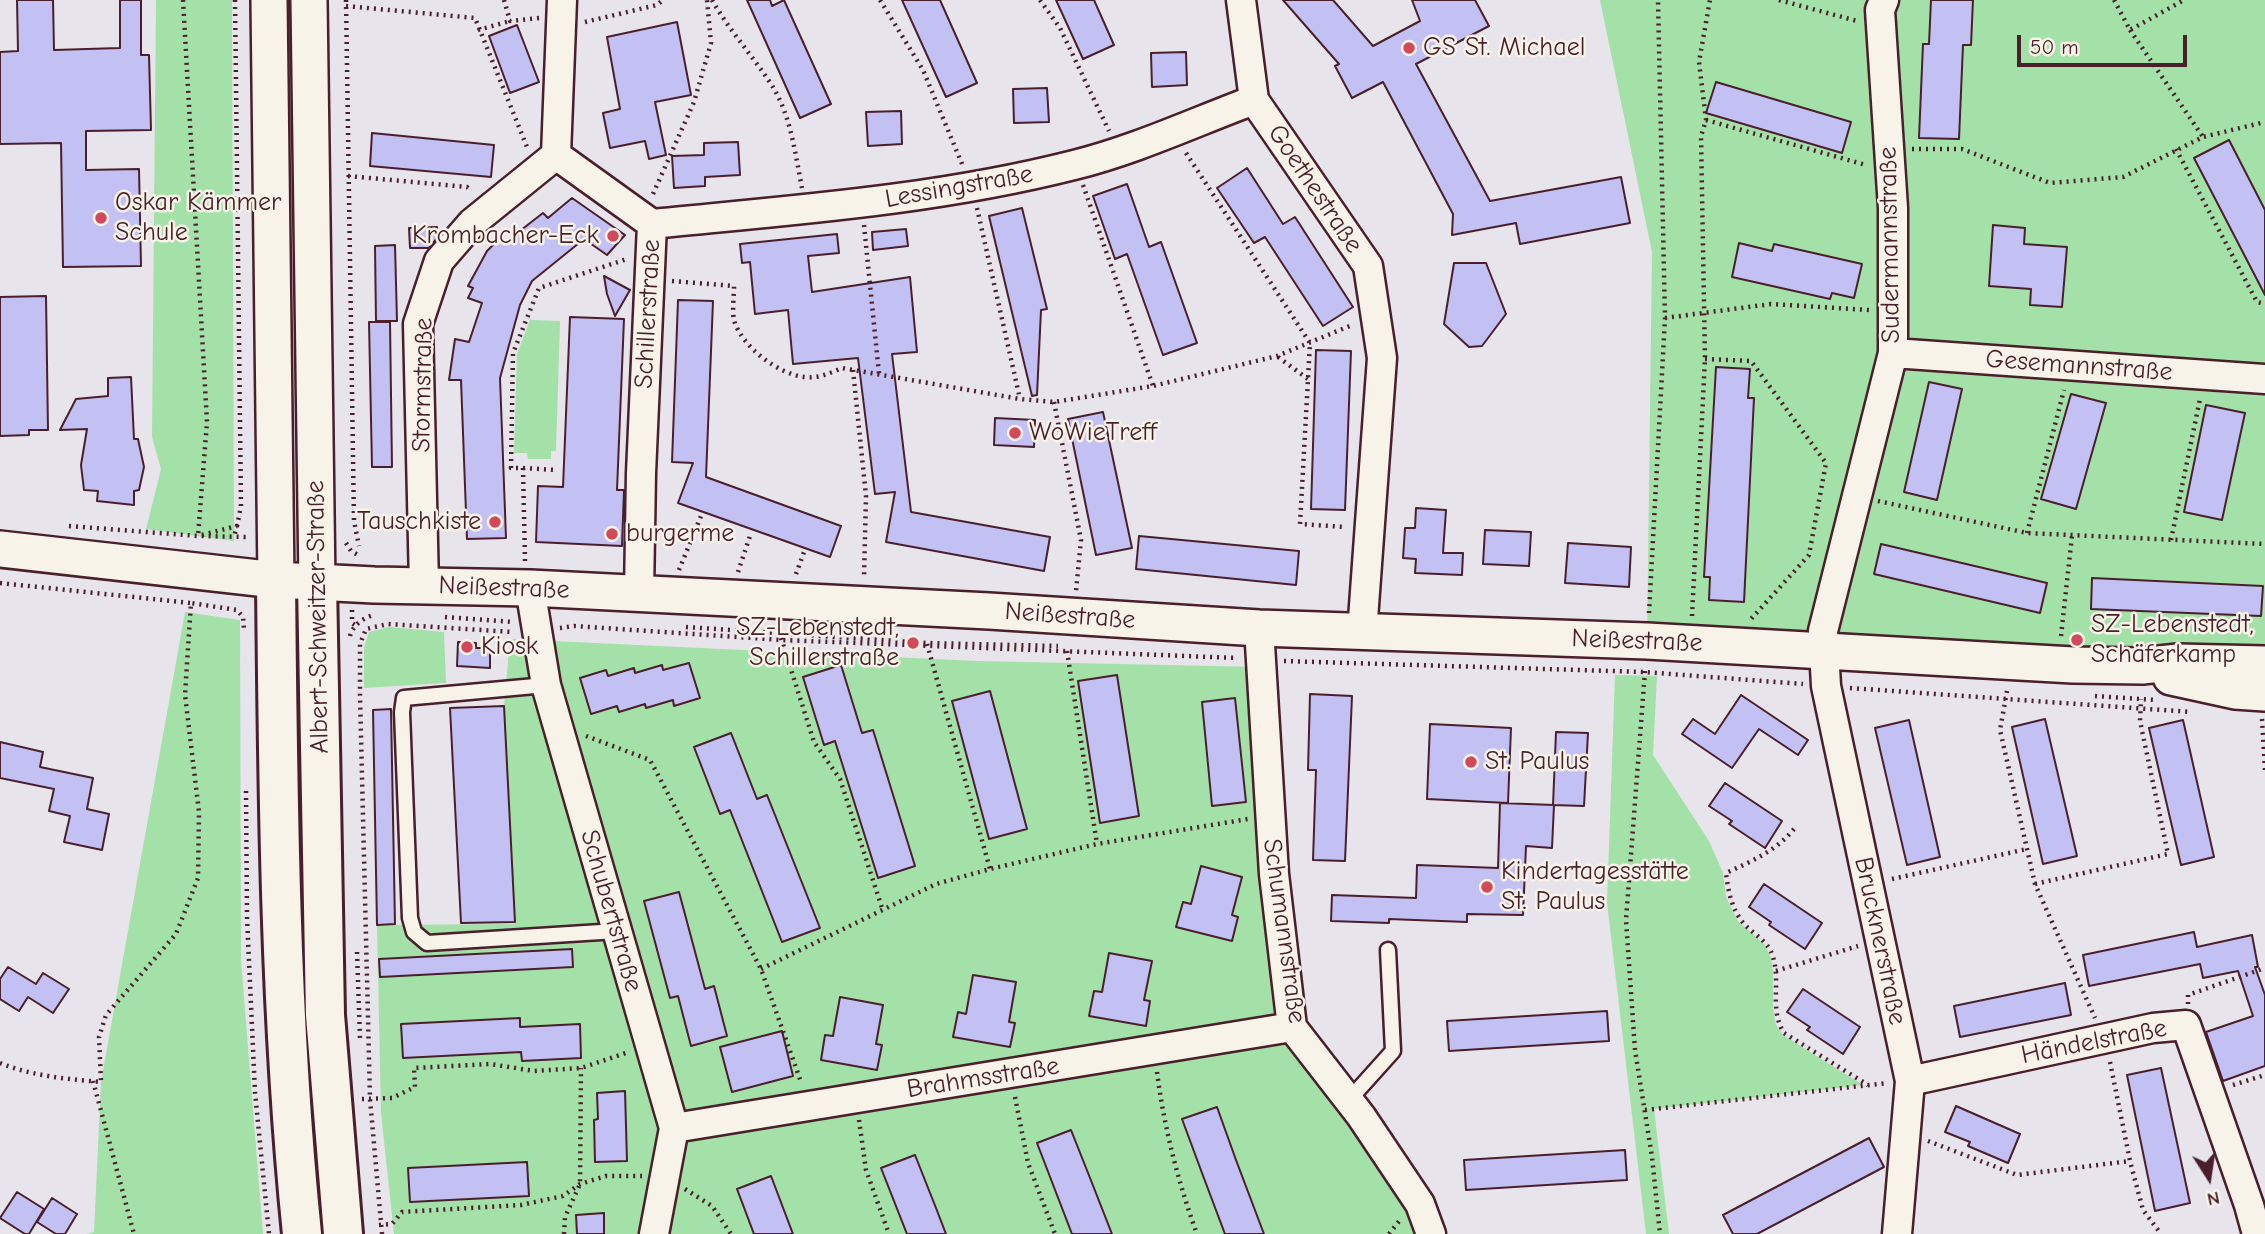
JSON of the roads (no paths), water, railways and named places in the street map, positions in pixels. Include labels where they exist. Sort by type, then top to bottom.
[{"type":"main road","name":"Albert-Schweitzer-Straße","points":[[276,580],[279,875],[285,1022],[302,1234]]},
{"type":"main road","name":"Albert-Schweitzer-Straße","points":[[317,583],[326,1016],[358,1230]]},
{"type":"street","name":"Albert-Schweitzer-Straße","points":[[269,0],[276,580]]},
{"type":"street","name":"Albert-Schweitzer-Straße","points":[[309,0],[317,583]]},
{"type":"street","name":"Goethestraße","points":[[1241,0],[1254,100],[1368,266],[1382,358],[1362,633]]},
{"type":"street","name":"Sudermannstraße","points":[[1824,650],[1823,631],[1893,353],[1893,208],[1880,10],[1884,0]]},
{"type":"street","points":[[546,162],[561,14]]},
{"type":"street","name":"Lessingstraße","points":[[649,231],[972,188],[1076,165],[1254,100]]},
{"type":"street","name":"Stormstraße","points":[[430,601],[418,324],[439,261],[472,223],[546,162]]},
{"type":"street","name":"Schillerstraße","points":[[546,162],[649,231],[650,279],[641,473],[639,594]]},
{"type":"street","name":"Gesemannstraße","points":[[1893,353],[2265,379]]},
{"type":"street","name":"Neißestraße","points":[[0,550],[317,583],[430,601],[532,602],[639,594],[977,610],[1260,648],[1362,633],[1647,641],[2073,664],[2141,683],[2165,675],[2235,691],[2263,709]]},
{"type":"street","name":"Schubertstraße","points":[[532,602],[546,685],[674,1129],[654,1234]]},
{"type":"street","name":"Schumannstraße","points":[[1260,648],[1274,874],[1292,1027],[1349,1100],[1420,1204],[1431,1234]]},
{"type":"street","name":"Brucknerstraße","points":[[1824,650],[1826,686],[1910,1081],[1897,1234]]},
{"type":"street","name":"Neißestraße","points":[[2141,683],[2178,662],[2265,664]]},
{"type":"street","name":"Händelstraße","points":[[1910,1081],[2153,1028],[2186,1025],[2257,1234]]},
{"type":"street","name":"Brahmsstraße","points":[[674,1129],[1292,1027]]},
{"type":"lane","points":[[546,685],[404,698],[402,712],[410,918],[414,932],[428,943],[617,931]]},
{"type":"lane","points":[[1349,1100],[1393,1051],[1388,950]]},
{"type":"place","name":"GS St. Michael","points":[[1409,48]]},
{"type":"place","name":"Oskar Kämmer Schule","points":[[101,218]]},
{"type":"place","name":"Krombacher-Eck","points":[[613,236]]},
{"type":"place","name":"WoWieTreff","points":[[1015,433]]},
{"type":"place","name":"Tauschkiste","points":[[495,522]]},
{"type":"place","name":"burgerme","points":[[612,534]]},
{"type":"place","name":"SZ-Lebenstedt, Schäferkamp","points":[[2077,640]]},
{"type":"place","name":"SZ-Lebenstedt, Schillerstraße","points":[[913,643]]},
{"type":"place","name":"Kiosk","points":[[467,647]]},
{"type":"place","name":"St. Paulus","points":[[1471,762]]},
{"type":"place","name":"Kindertagesstätte St. Paulus","points":[[1487,887]]}]
